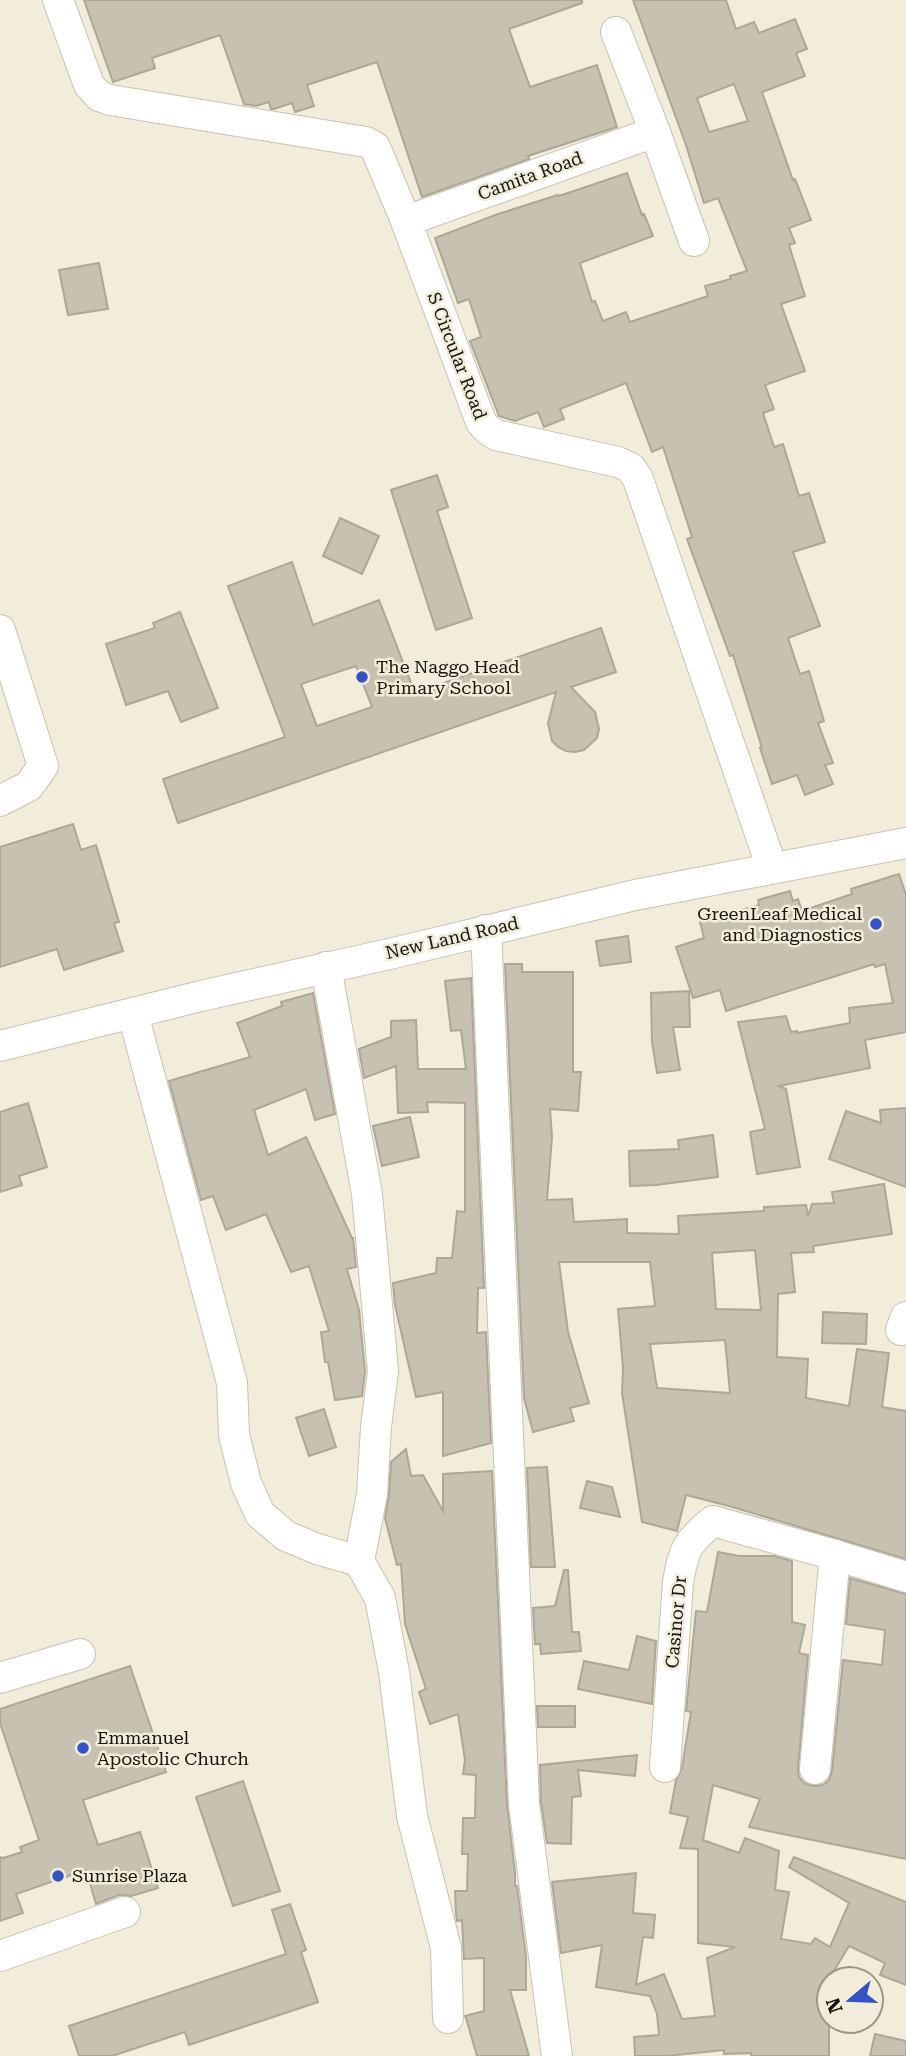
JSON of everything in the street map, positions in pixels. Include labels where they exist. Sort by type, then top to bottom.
[{"type":"street","name":"S Circular Road","points":[[58,0],[89,85],[99,96],[366,142],[375,147],[481,422],[496,435],[618,462],[631,468],[638,479],[772,868]]},
{"type":"street","points":[[616,32],[694,240]]},
{"type":"street","name":"Camita Road","points":[[405,221],[655,132]]},
{"type":"street","points":[[0,630],[43,766],[29,786],[0,802]]},
{"type":"street","name":"New Land Road","points":[[0,1046],[201,996],[635,895],[906,843]]},
{"type":"street","points":[[486,930],[524,1804],[557,2056]]},
{"type":"street","points":[[326,967],[367,1194],[383,1371],[372,1494],[359,1561],[380,1598],[394,1671],[412,1816],[446,1948],[448,2018]]},
{"type":"street","points":[[133,1014],[232,1383],[234,1435],[246,1483],[260,1514],[286,1536],[317,1549],[359,1561]]},
{"type":"street","name":"Casinor Dr","points":[[665,1767],[678,1582],[683,1555],[692,1537],[713,1521],[906,1577]]},
{"type":"street","points":[[816,1769],[835,1555]]},
{"type":"street","points":[[0,1678],[80,1654]]},
{"type":"street","points":[[0,1956],[125,1912]]},
{"type":"building","points":[[84,0],[582,0],[582,3],[509,29],[530,87],[597,65],[617,127],[528,156],[529,159],[422,197],[377,62],[307,85],[314,106],[295,112],[292,103],[274,109],[271,109],[269,102],[256,106],[244,104],[220,35],[152,58],[155,68],[113,82]]},
{"type":"building","points":[[633,0],[726,0],[736,29],[754,22],[759,33],[795,19],[807,49],[796,53],[805,76],[762,92],[793,180],[795,179],[811,220],[789,228],[795,243],[789,245],[805,296],[781,304],[805,371],[765,385],[774,409],[763,413],[774,447],[783,444],[799,496],[809,493],[825,542],[793,552],[820,626],[788,638],[800,674],[809,671],[824,721],[818,723],[833,763],[825,765],[833,784],[805,795],[797,775],[772,784],[733,655],[730,656],[687,539],[692,537],[663,447],[652,452],[626,383],[560,409],[564,419],[544,427],[538,412],[515,421],[499,416],[470,341],[481,337],[469,299],[458,303],[435,238],[498,214],[627,173],[642,215],[644,214],[653,236],[580,263],[592,302],[595,301],[603,321],[626,312],[630,322],[708,296],[705,286],[731,279],[730,276],[747,271],[718,198],[704,203],[686,145]],"holes":[[[734,84],[748,121],[709,132],[697,98]]]},
{"type":"building","points":[[99,263],[108,309],[68,315],[59,270]]},
{"type":"building","points":[[437,475],[448,507],[437,511],[472,618],[436,630],[391,490]]},
{"type":"building","points":[[340,518],[379,536],[362,574],[323,556]]},
{"type":"building","points":[[292,562],[313,625],[379,600],[415,693],[601,628],[616,672],[571,687],[595,712],[599,729],[597,738],[584,750],[575,752],[566,751],[552,741],[548,723],[556,692],[178,823],[163,779],[285,737],[228,586]],"holes":[[[356,666],[372,707],[317,726],[301,684]]]},
{"type":"building","points":[[180,612],[218,708],[181,722],[168,691],[126,705],[106,644],[155,628],[153,623]]},
{"type":"building","points":[[73,824],[81,850],[96,845],[119,922],[114,923],[123,951],[64,970],[57,949],[0,967],[0,847]]},
{"type":"building","points":[[899,874],[906,895],[906,1032],[865,1040],[870,1068],[779,1086],[786,1089],[800,1167],[757,1174],[750,1132],[765,1129],[738,1022],[786,1016],[791,1032],[797,1033],[850,1023],[849,1008],[893,1003],[885,964],[875,967],[874,964],[726,1011],[720,990],[693,998],[676,947],[704,938],[700,922],[759,905],[758,900],[790,891],[793,901],[798,899],[802,911],[852,894],[851,889]]},
{"type":"building","points":[[628,936],[631,962],[600,966],[596,941]]},
{"type":"building","points":[[505,964],[522,964],[522,972],[573,972],[573,1072],[581,1072],[578,1111],[550,1109],[552,1137],[547,1200],[572,1199],[574,1222],[627,1219],[627,1233],[679,1234],[678,1216],[764,1211],[764,1207],[806,1205],[808,1216],[812,1204],[834,1203],[832,1192],[884,1184],[892,1234],[813,1246],[814,1252],[791,1253],[795,1292],[778,1294],[777,1357],[808,1359],[806,1398],[849,1406],[857,1349],[889,1353],[882,1407],[906,1411],[906,1559],[686,1495],[677,1531],[642,1522],[622,1393],[623,1368],[618,1309],[655,1306],[650,1262],[559,1262],[568,1332],[589,1403],[570,1408],[574,1421],[533,1432],[524,1398]],"holes":[[[755,1250],[761,1310],[716,1309],[712,1253]],[[725,1340],[730,1393],[657,1388],[650,1344]]]},
{"type":"building","points":[[471,978],[484,1288],[478,1288],[477,1333],[486,1332],[491,1443],[443,1456],[443,1392],[416,1397],[395,1305],[393,1283],[436,1273],[437,1258],[452,1258],[457,1211],[465,1212],[465,1103],[427,1102],[428,1112],[398,1113],[396,1066],[364,1078],[359,1049],[391,1037],[391,1021],[416,1020],[418,1069],[466,1069],[461,1030],[451,1031],[445,981]]},
{"type":"building","points":[[689,991],[690,1027],[673,1027],[680,1070],[657,1073],[652,1042],[651,993]]},
{"type":"building","points":[[313,993],[335,1114],[315,1120],[306,1089],[254,1110],[268,1155],[306,1137],[353,1238],[356,1267],[347,1269],[359,1310],[365,1371],[362,1396],[335,1400],[328,1362],[325,1362],[321,1332],[329,1331],[309,1266],[291,1272],[266,1214],[226,1230],[213,1196],[201,1200],[169,1081],[250,1057],[237,1023],[282,1006],[281,1002]]},
{"type":"building","points":[[28,1103],[47,1167],[19,1176],[22,1185],[0,1192],[0,1112]]},
{"type":"building","points":[[906,1108],[906,1187],[829,1159],[846,1111],[881,1123],[880,1110]]},
{"type":"building","points":[[410,1117],[419,1157],[382,1166],[373,1126]]},
{"type":"building","points":[[713,1135],[718,1177],[630,1186],[629,1151],[679,1149],[678,1140]]},
{"type":"building","points":[[823,1312],[867,1314],[866,1344],[822,1343]]},
{"type":"building","points":[[324,1409],[336,1447],[309,1456],[296,1418]]},
{"type":"building","points":[[406,1449],[411,1476],[423,1475],[443,1511],[443,1474],[492,1471],[507,1805],[515,1886],[526,1957],[526,1990],[510,1990],[529,2056],[477,2056],[465,2016],[484,2011],[484,1958],[464,1959],[462,1920],[457,1921],[455,1891],[467,1891],[468,1854],[462,1854],[463,1818],[475,1818],[476,1775],[463,1774],[465,1760],[458,1714],[430,1724],[419,1692],[426,1689],[405,1624],[401,1564],[397,1565],[385,1518],[391,1462]]},
{"type":"building","points":[[547,1467],[555,1567],[531,1567],[527,1468]]},
{"type":"building","points":[[587,1481],[612,1487],[620,1517],[580,1508]]},
{"type":"building","points":[[718,1552],[739,1556],[774,1556],[792,1561],[792,1622],[805,1625],[799,1653],[808,1655],[798,1768],[799,1777],[804,1783],[813,1786],[823,1785],[829,1780],[832,1771],[843,1660],[882,1665],[885,1630],[846,1624],[850,1578],[906,1594],[906,1859],[749,1827],[760,1799],[713,1785],[703,1840],[739,1853],[745,1838],[779,1851],[775,1890],[789,1892],[781,1939],[811,1944],[815,1938],[830,1947],[849,1903],[789,1867],[794,1857],[906,1902],[906,1985],[885,1977],[885,1963],[849,1946],[837,1965],[815,1965],[815,2035],[829,2035],[829,2056],[751,2056],[751,2053],[724,2054],[724,2050],[635,2056],[634,2037],[659,2035],[657,2014],[650,1996],[596,1987],[602,1945],[561,1953],[552,1882],[636,1873],[633,1913],[655,1915],[653,1938],[643,1937],[636,1985],[664,1974],[682,2019],[715,2016],[707,1958],[735,1947],[698,1943],[698,1849],[680,1848],[688,1817],[670,1813],[676,1780],[682,1768],[691,1712],[686,1711],[696,1611],[707,1612]]},
{"type":"building","points":[[564,1570],[568,1570],[572,1632],[579,1632],[581,1651],[541,1654],[540,1644],[535,1644],[533,1608],[555,1606]]},
{"type":"building","points":[[637,1636],[656,1641],[652,1704],[578,1689],[584,1661],[629,1670]]},
{"type":"building","name":"Emmanuel Apostolic Church","points":[[130,1666],[166,1772],[83,1800],[98,1845],[140,1832],[158,1888],[131,1896],[119,1895],[96,1904],[86,1870],[16,1894],[23,1913],[0,1921],[0,1857],[22,1852],[20,1847],[39,1840],[0,1723],[0,1709]]},
{"type":"building","points":[[537,1706],[575,1706],[575,1727],[538,1727]]},
{"type":"building","points":[[637,1755],[635,1776],[578,1770],[581,1796],[572,1797],[571,1844],[547,1843],[541,1802],[540,1765]]},
{"type":"building","points":[[243,1781],[280,1891],[233,1906],[196,1797]]},
{"type":"building","points":[[290,1904],[306,1950],[301,1952],[318,2002],[189,2045],[185,2032],[112,2056],[79,2056],[69,2026],[286,1954],[272,1910]]},
{"type":"building","points":[[875,2035],[906,2041],[906,2056],[870,2056]]},
{"type":"place","name":"The Naggo Head Primary School","points":[[362,677]]},
{"type":"place","name":"GreenLeaf Medical and Diagnostics","points":[[876,924]]},
{"type":"place","name":"Emmanuel Apostolic Church","points":[[83,1748]]},
{"type":"place","name":"Sunrise Plaza","points":[[58,1876]]}]
